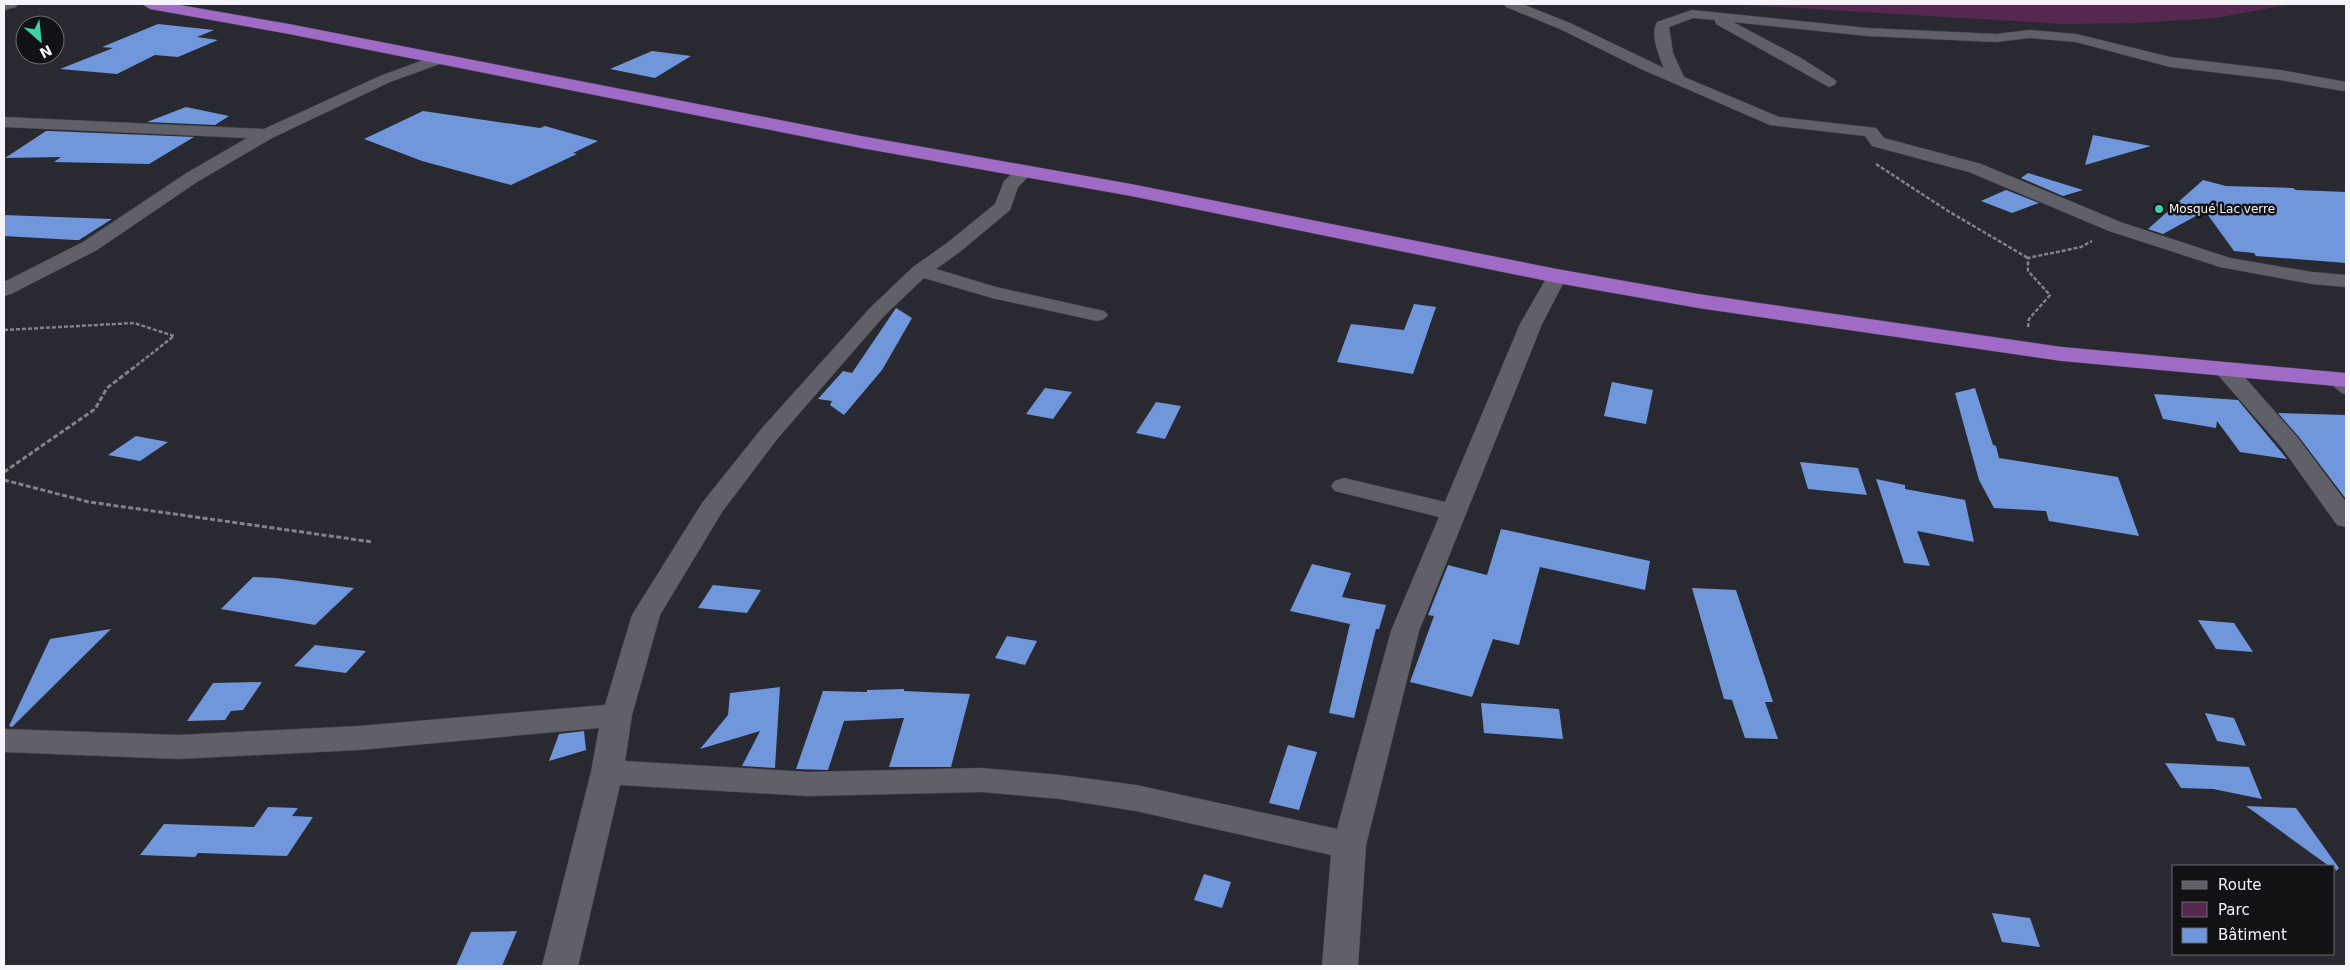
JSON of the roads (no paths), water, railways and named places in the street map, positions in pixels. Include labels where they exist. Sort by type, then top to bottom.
[{"type":"highway","points":[[150,4],[861,142],[1131,190],[1557,276],[1698,301],[2026,350],[2341,383]]},
{"type":"street","points":[[4,6],[11,4]]},
{"type":"street","points":[[1511,4],[1565,26],[1678,80],[1776,122],[1870,132],[1878,142],[1929,154],[1975,168],[2116,226],[2227,262],[2312,278],[2346,281]]},
{"type":"street","points":[[1678,80],[1668,63],[1662,36],[1662,24],[1692,14],[1876,33],[1996,38],[2030,34],[2076,38],[2170,62],[2280,75],[2343,86]]},
{"type":"street","points":[[1710,15],[1796,61],[1829,82]]},
{"type":"street","points":[[4,290],[90,246],[191,178],[266,134],[385,79],[440,59]]},
{"type":"street","points":[[4,122],[81,124],[266,134]]},
{"type":"street","points":[[560,966],[606,772],[617,715],[646,615],[711,509],[770,434],[827,367],[878,312],[920,271],[954,247],[1003,206],[1010,186],[1024,171]]},
{"type":"street","points":[[920,271],[992,292],[1097,315]]},
{"type":"street","points":[[1340,966],[1349,846],[1405,631],[1452,512],[1475,464],[1531,324],[1557,276]]},
{"type":"street","points":[[2226,370],[2290,442],[2346,519]]},
{"type":"street","points":[[1344,486],[1452,512]]},
{"type":"street","points":[[4,741],[178,748],[359,738],[617,715]]},
{"type":"street","points":[[606,772],[678,778],[808,784],[982,780],[1060,787],[1136,798],[1349,846]]},
{"type":"place","name":"Mosqué Lac verre","points":[[2159,209]]}]
